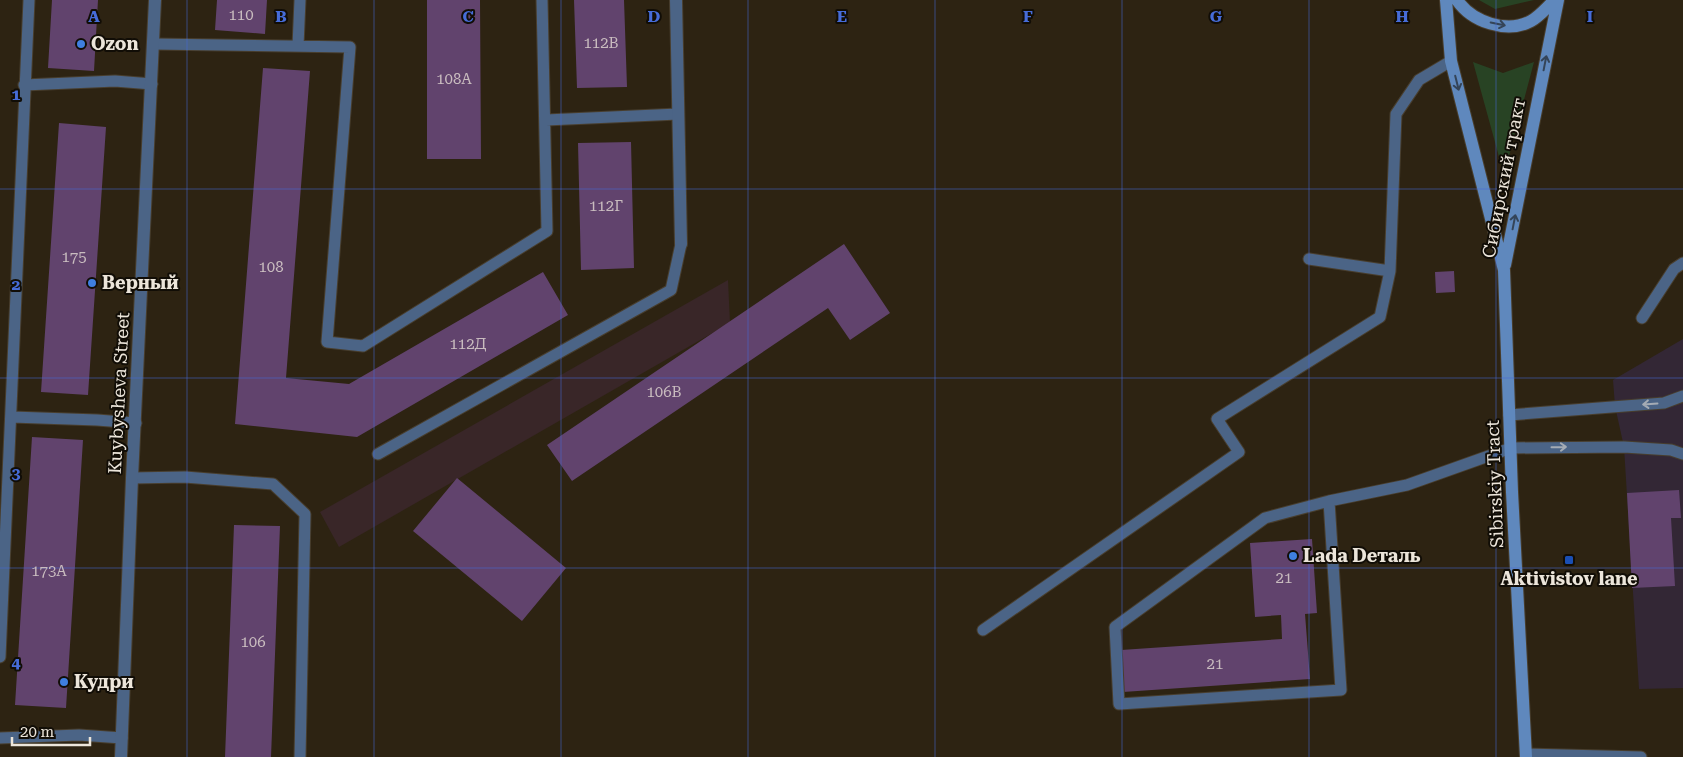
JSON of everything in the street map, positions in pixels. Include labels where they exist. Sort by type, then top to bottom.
[{"type":"main road","name":"Сибирский тракт","points":[[1446,0],[1451,61],[1504,270]]},
{"type":"main road","points":[[1458,0],[1479,18],[1499,27],[1530,21],[1556,0]]},
{"type":"main road","name":"Сибирский тракт","points":[[1504,270],[1556,0]]},
{"type":"main road","name":"Sibirskiy Tract","points":[[1504,270],[1509,415],[1526,755]]},
{"type":"street","name":"Kuybysheva Street","points":[[122,757],[132,478],[155,0]]},
{"type":"street","points":[[676,0],[680,244]]},
{"type":"lane","points":[[0,656],[29,0]]},
{"type":"lane","points":[[298,46],[300,0]]},
{"type":"lane","points":[[154,44],[350,47],[327,342],[363,346],[547,231],[542,0]]},
{"type":"lane","points":[[983,630],[1240,452],[1217,419],[1380,317],[1390,271],[1396,114],[1419,80],[1451,61]]},
{"type":"lane","points":[[24,85],[115,81],[152,84]]},
{"type":"lane","points":[[546,120],[678,114]]},
{"type":"lane","points":[[378,454],[672,290],[680,244]]},
{"type":"lane","points":[[1309,259],[1390,271]]},
{"type":"lane","points":[[1642,318],[1674,269],[1683,263]]},
{"type":"lane","points":[[1509,415],[1664,403],[1683,396]]},
{"type":"lane","points":[[12,417],[136,423]]},
{"type":"lane","points":[[1329,501],[1341,690],[1119,704],[1115,627],[1265,518],[1329,501],[1407,486],[1511,448],[1624,447],[1671,450],[1683,454]]},
{"type":"lane","points":[[132,478],[185,477],[273,484],[305,514],[300,757]]},
{"type":"lane","points":[[0,738],[79,735],[122,738]]},
{"type":"lane","points":[[1526,755],[1641,757]]},
{"type":"shaded area","points":[[728,280],[730,323],[339,547],[320,512]]},
{"type":"shaded area","points":[[1683,339],[1683,688],[1639,689],[1624,447],[1615,406],[1613,380]]},
{"type":"green space","points":[[1479,0],[1534,0],[1495,9]]},
{"type":"green space","points":[[1473,62],[1503,73],[1534,62],[1504,175]]},
{"type":"building","points":[[52,0],[98,0],[94,71],[48,68]]},
{"type":"building","points":[[217,0],[267,0],[265,34],[215,30]]},
{"type":"building","points":[[427,0],[480,0],[481,159],[427,159]]},
{"type":"building","points":[[574,0],[624,0],[627,87],[577,88]]},
{"type":"building","points":[[263,68],[310,71],[286,378],[349,384],[543,272],[568,315],[357,437],[235,424]]},
{"type":"building","points":[[59,123],[106,127],[88,395],[41,392]]},
{"type":"building","points":[[631,142],[634,268],[581,270],[578,143]]},
{"type":"building","points":[[844,244],[890,313],[850,340],[828,308],[572,481],[547,445]]},
{"type":"building","points":[[1454,271],[1455,292],[1436,293],[1435,272]]},
{"type":"building","points":[[32,437],[83,440],[66,708],[15,705]]},
{"type":"building","points":[[457,478],[566,568],[522,621],[413,531]]},
{"type":"building","points":[[1679,490],[1681,518],[1671,518],[1675,586],[1632,588],[1627,493]]},
{"type":"building","points":[[234,525],[280,526],[271,757],[225,757]]},
{"type":"building","points":[[1312,539],[1317,613],[1305,614],[1310,679],[1123,692],[1121,650],[1282,639],[1281,615],[1255,617],[1250,543]]},
{"type":"place","name":"Ozon","points":[[81,44]]},
{"type":"place","name":"Верный","points":[[92,283]]},
{"type":"place","name":"Lada Dеталь","points":[[1293,556]]},
{"type":"place","name":"Aktivistov lane","points":[[1569,560]]},
{"type":"place","name":"Кудри","points":[[64,682]]}]
